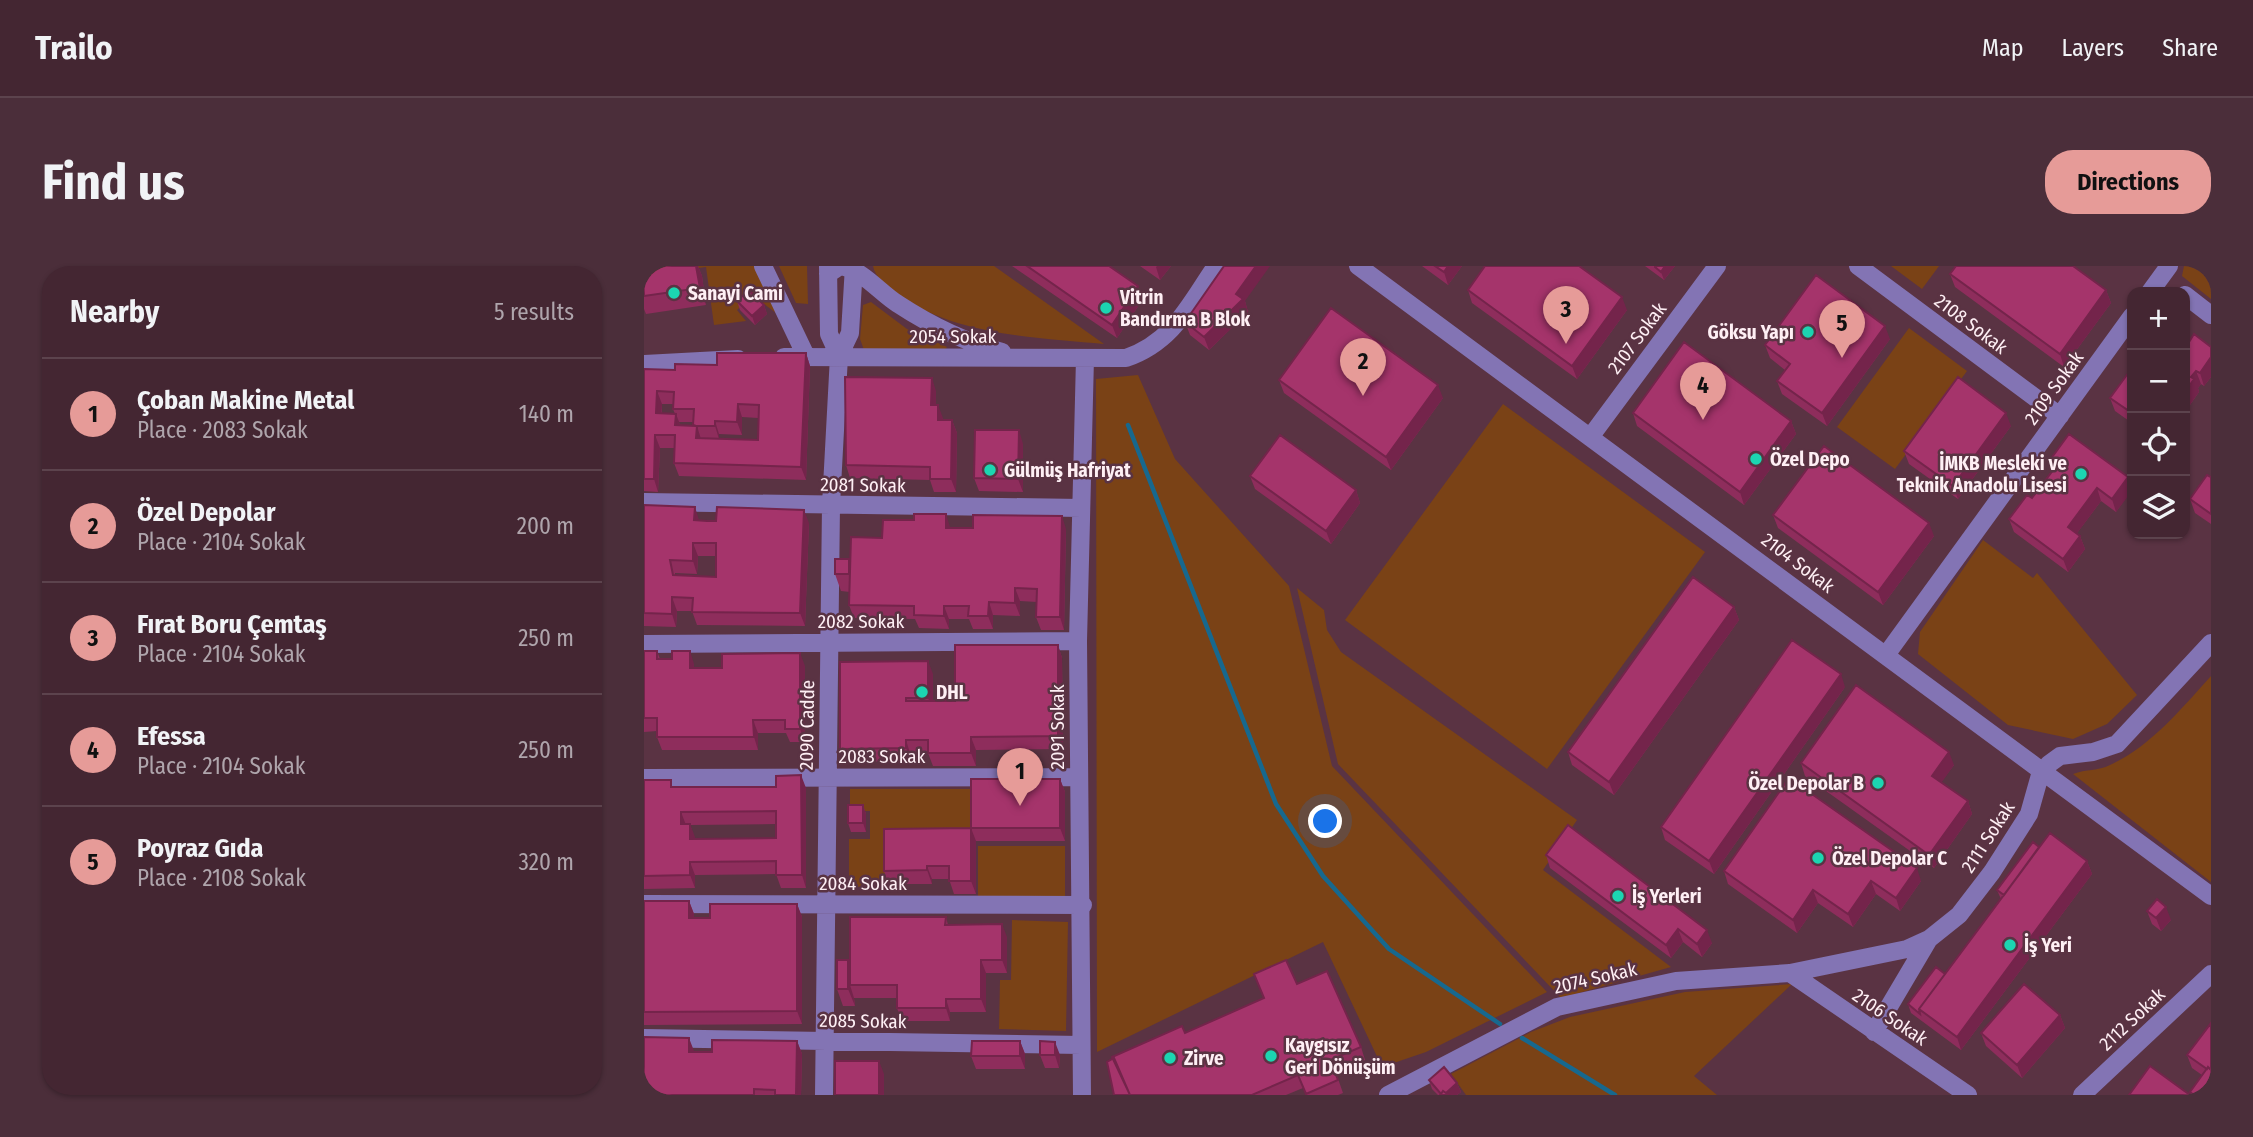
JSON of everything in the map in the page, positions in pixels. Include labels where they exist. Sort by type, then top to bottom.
[{"type":"street","points":[[763,266],[806,356]]},
{"type":"street","points":[[828,270],[840,266],[854,268],[919,317],[967,340],[1017,356]]},
{"type":"street","name":"2054 Sokak","points":[[645,364],[806,356],[1125,358],[1147,351],[1161,341],[1216,266]]},
{"type":"street","name":"2104 Sokak","points":[[1358,266],[2211,896]]},
{"type":"street","name":"2107 Sokak","points":[[1591,436],[1717,266]]},
{"type":"street","name":"2108 Sokak","points":[[1858,266],[2060,416]]},
{"type":"street","name":"2090 Cadde","points":[[824,1095],[831,505],[839,356],[850,333],[854,268]]},
{"type":"street","name":"2090 Cadde","points":[[828,270],[829,334],[839,356]]},
{"type":"street","points":[[2154,287],[2165,272],[2177,287]]},
{"type":"street","points":[[2190,299],[2211,315]]},
{"type":"street","name":"2109 Sokak","points":[[1886,655],[2127,323]]},
{"type":"street","name":"2091 Sokak","points":[[1082,1095],[1083,905],[1078,641],[1085,358]]},
{"type":"street","name":"2081 Sokak","points":[[644,502],[1081,508]]},
{"type":"street","name":"2082 Sokak","points":[[644,643],[1078,641]]},
{"type":"street","points":[[2043,772],[2060,756],[2093,752],[2117,744],[2211,643]]},
{"type":"street","name":"2111 Sokak","points":[[1790,973],[1907,949],[1929,939],[1959,915],[1992,872],[2029,814],[2043,772]]},
{"type":"street","name":"2083 Sokak","points":[[644,778],[1079,777]]},
{"type":"street","name":"2084 Sokak","points":[[644,904],[1083,905]]},
{"type":"street","points":[[1874,1031],[1929,939]]},
{"type":"street","name":"2106 Sokak","points":[[1790,973],[1968,1095]]},
{"type":"street","name":"2074 Sokak","points":[[1388,1095],[1557,1007],[1676,981],[1790,973]]},
{"type":"street","name":"2112 Sokak","points":[[2082,1095],[2211,974]]},
{"type":"street","name":"2085 Sokak","points":[[644,1038],[1081,1045]]},
{"type":"shaded area","points":[[644,266],[757,266],[780,316],[752,295],[737,310],[746,321],[714,325],[706,267],[644,276]]},
{"type":"shaded area","points":[[779,266],[807,266],[808,304],[796,303]]},
{"type":"shaded area","points":[[873,266],[994,266],[1104,344],[994,332],[939,317],[890,288],[878,277]]},
{"type":"shaded area","points":[[1891,266],[1939,266],[1922,289]]},
{"type":"shaded area","points":[[2184,266],[2211,266],[2211,299],[2182,276]]},
{"type":"shaded area","points":[[871,302],[907,329],[947,347],[944,351],[864,350],[860,339],[863,305]]},
{"type":"shaded area","points":[[1909,328],[1967,371],[1895,469],[1837,427]]},
{"type":"shaded area","points":[[1138,375],[1175,459],[1289,586],[1332,766],[1547,992],[1426,1052],[1382,1067],[1323,942],[1097,1052],[1096,379]]},
{"type":"shaded area","points":[[1503,404],[1705,552],[1547,769],[1345,620]]},
{"type":"shaded area","points":[[1983,540],[2033,578],[2037,573],[2137,695],[2107,724],[2073,739],[2008,725],[1918,654],[1920,632]]},
{"type":"shaded area","points":[[1297,588],[1324,610],[1327,630],[1341,652],[1577,820],[1543,870],[1671,967],[1561,998],[1338,764]]},
{"type":"shaded area","points":[[2211,676],[2211,882],[2073,774],[2105,767],[2139,748],[2165,726]]},
{"type":"shaded area","points":[[850,789],[973,789],[973,839],[885,839],[885,887],[849,887],[849,839],[870,839],[870,811],[850,811]]},
{"type":"shaded area","points":[[978,846],[1065,846],[1065,896],[978,897]]},
{"type":"shaded area","points":[[1012,920],[1068,922],[1066,1031],[999,1029],[1000,980],[1011,980]]},
{"type":"shaded area","points":[[1792,984],[1694,1076],[1717,1095],[1466,1095],[1451,1074],[1531,1032],[1570,1017],[1685,992]]},
{"type":"building","points":[[644,266],[696,266],[700,288],[644,296]]},
{"type":"building","name":"Vitrin Bandırma B Blok","points":[[1027,266],[1109,266],[1138,286],[1112,325]]},
{"type":"building","points":[[1224,266],[1256,266],[1236,294],[1243,299],[1204,337],[1185,322]]},
{"type":"building","points":[[1435,266],[1448,266],[1444,272]]},
{"type":"building","points":[[1485,266],[1579,266],[1622,297],[1572,366],[1468,290]]},
{"type":"building","points":[[1655,266],[1665,266],[1661,272]]},
{"type":"building","points":[[1956,266],[2073,266],[2106,290],[2060,354],[1950,274]]},
{"type":"building","points":[[1816,275],[1885,326],[1822,413],[1777,381],[1790,364],[1765,345]]},
{"type":"building","points":[[749,290],[764,305],[752,316],[737,301]]},
{"type":"building","points":[[1331,308],[1438,385],[1386,457],[1279,380]]},
{"type":"building","points":[[2194,334],[2211,347],[2211,357],[2200,373],[2196,371],[2191,377],[2194,379],[2190,385],[2190,350],[2190,340]]},
{"type":"building","points":[[1684,342],[1791,421],[1740,492],[1633,413]]},
{"type":"building","points":[[717,353],[806,353],[801,467],[674,463],[675,435],[655,435],[654,479],[644,479],[644,369],[675,370],[675,364],[717,365]],"holes":[[[657,391],[674,392],[673,409],[694,409],[693,425],[696,426],[675,425],[676,414],[656,413]],[[738,404],[759,405],[758,440],[696,438],[697,426],[715,426],[715,421],[737,422]]]},
{"type":"building","points":[[2127,375],[2127,410],[2110,398]]},
{"type":"building","points":[[845,377],[932,378],[931,405],[938,405],[938,420],[952,420],[951,479],[930,479],[930,467],[846,465]]},
{"type":"building","points":[[1958,377],[2006,413],[1953,486],[1904,451]]},
{"type":"building","points":[[975,430],[1019,430],[1018,479],[974,478]]},
{"type":"building","name":"İMKB Mesleki ve Teknik Anadolu Lisesi","points":[[2069,434],[2127,476],[2112,499],[2097,488],[2068,527],[2080,536],[2063,559],[2009,519],[2027,495],[2032,498],[2057,465],[2050,460]]},
{"type":"building","points":[[1280,435],[1356,490],[1326,531],[1250,476]]},
{"type":"building","points":[[1824,446],[1929,523],[1878,592],[1773,515]]},
{"type":"building","points":[[2207,475],[2211,477],[2211,514],[2190,499]]},
{"type":"building","points":[[644,505],[695,507],[694,520],[707,521],[716,521],[717,507],[804,510],[800,613],[692,612],[693,598],[672,597],[672,614],[644,613]],"holes":[[[693,543],[716,543],[716,577],[673,575],[670,560],[693,561]]]},
{"type":"building","points":[[914,514],[946,514],[946,528],[973,528],[973,515],[1062,516],[1060,617],[1036,617],[1037,589],[1015,588],[1015,603],[989,602],[988,616],[968,616],[969,606],[944,606],[944,616],[914,615],[914,606],[849,605],[851,537],[882,538],[883,520],[914,520]]},
{"type":"building","points":[[835,559],[849,559],[849,574],[835,574]]},
{"type":"building","points":[[1693,577],[1734,607],[1609,782],[1568,752]]},
{"type":"building","points":[[1792,640],[1841,674],[1709,861],[1661,827]]},
{"type":"building","points":[[955,645],[1058,645],[1058,736],[971,737],[971,753],[928,753],[928,740],[906,740],[906,748],[840,749],[840,662],[928,661],[928,698],[906,698],[906,701],[955,701]]},
{"type":"building","points":[[644,651],[657,651],[657,659],[672,659],[672,651],[690,651],[690,668],[722,668],[722,654],[800,653],[800,729],[785,729],[785,720],[753,720],[754,737],[657,737],[657,718],[644,718]]},
{"type":"building","name":"Özel Depolar B","points":[[1856,685],[1949,752],[1932,776],[1968,801],[1929,855],[1801,763]]},
{"type":"building","points":[[801,775],[802,875],[776,875],[776,861],[690,862],[690,875],[644,876],[644,780],[671,780],[671,787],[776,787],[776,776]],"holes":[[[776,811],[776,838],[690,839],[690,824],[681,824],[681,812]]]},
{"type":"building","name":"Özel Depolar C","points":[[1789,778],[1917,868],[1896,898],[1871,881],[1848,914],[1813,890],[1793,920],[1724,871]]},
{"type":"building","points":[[971,779],[1060,779],[1060,828],[971,828]]},
{"type":"building","points":[[848,805],[863,805],[863,823],[848,823]]},
{"type":"building","name":"İş Yerleri","points":[[1568,825],[1707,930],[1697,944],[1678,929],[1666,945],[1546,855]]},
{"type":"building","points":[[971,828],[971,881],[949,881],[949,866],[927,866],[927,870],[884,871],[884,829]]},
{"type":"building","name":"İş Yeri","points":[[2050,833],[2087,861],[1957,1037],[1919,1009]]},
{"type":"building","points":[[2033,842],[2039,847],[2004,895],[1997,890]]},
{"type":"building","points":[[2157,899],[2166,907],[2156,918],[2147,911]]},
{"type":"building","points":[[644,901],[689,901],[689,918],[710,918],[710,904],[797,904],[797,1011],[644,1012]]},
{"type":"building","points":[[850,917],[946,917],[945,925],[1002,924],[1002,960],[981,960],[981,999],[946,999],[946,1008],[897,1008],[897,985],[850,985]]},
{"type":"building","points":[[837,960],[848,960],[848,989],[837,989]]},
{"type":"building","points":[[1286,960],[1297,984],[1327,971],[1361,1047],[1330,1060],[1338,1080],[1306,1094],[1298,1075],[1252,1095],[1130,1095],[1112,1057],[1182,1026],[1185,1033],[1264,998],[1254,974]]},
{"type":"building","points":[[1936,967],[1945,974],[1919,1009],[1920,1014],[1908,1004]]},
{"type":"building","points":[[2024,984],[2060,1015],[2017,1065],[1981,1033]]},
{"type":"building","points":[[2211,1023],[2211,1070],[2187,1055]]},
{"type":"building","points":[[644,1037],[689,1038],[689,1052],[712,1052],[712,1040],[797,1041],[796,1095],[775,1095],[775,1090],[754,1089],[754,1095],[644,1095]]},
{"type":"building","points":[[972,1041],[1020,1041],[1020,1056],[971,1056]]},
{"type":"building","points":[[1040,1041],[1055,1042],[1055,1055],[1040,1055]]},
{"type":"building","points":[[1114,1058],[1130,1095],[1114,1095],[1107,1062]]},
{"type":"building","points":[[835,1061],[879,1061],[879,1095],[835,1095]]},
{"type":"building","points":[[2150,1066],[2190,1095],[2129,1095]]},
{"type":"building","points":[[1444,1067],[1457,1083],[1441,1094],[1429,1080]]},
{"type":"building","points":[[2208,1067],[2211,1070],[2211,1095],[2194,1095],[2190,1092]]},
{"type":"waterway","points":[[1128,425],[1276,804],[1323,876],[1389,949],[1500,1024]]},
{"type":"waterway","points":[[1522,1038],[1615,1095]]},
{"type":"place","name":"Sanayi Cami","points":[[674,293]]},
{"type":"place","name":"Vitrin Bandırma B Blok","points":[[1106,308]]},
{"type":"place","name":"Göksu Yapı","points":[[1808,332]]},
{"type":"place","name":"Fırat Boru Çemtaş","points":[[1566,344]]},
{"type":"place","name":"Poyraz Gıda","points":[[1842,358]]},
{"type":"place","name":"Özel Depolar","points":[[1363,396]]},
{"type":"place","name":"Efessa","points":[[1703,420]]},
{"type":"place","name":"Özel Depo","points":[[1756,459]]},
{"type":"place","name":"Gülmüş Hafriyat","points":[[990,470]]},
{"type":"place","name":"İMKB Mesleki ve Teknik Anadolu Lisesi","points":[[2081,474]]},
{"type":"place","name":"DHL","points":[[922,692]]},
{"type":"place","name":"Özel Depolar B","points":[[1878,783]]},
{"type":"place","name":"Çoban Makine Metal","points":[[1020,806]]},
{"type":"place","name":"Özel Depolar C","points":[[1818,858]]},
{"type":"place","name":"İş Yerleri","points":[[1618,896]]},
{"type":"place","name":"İş Yeri","points":[[2010,945]]},
{"type":"place","name":"Kaygısız Geri Dönüşüm","points":[[1271,1056]]},
{"type":"place","name":"Zirve","points":[[1170,1058]]}]
